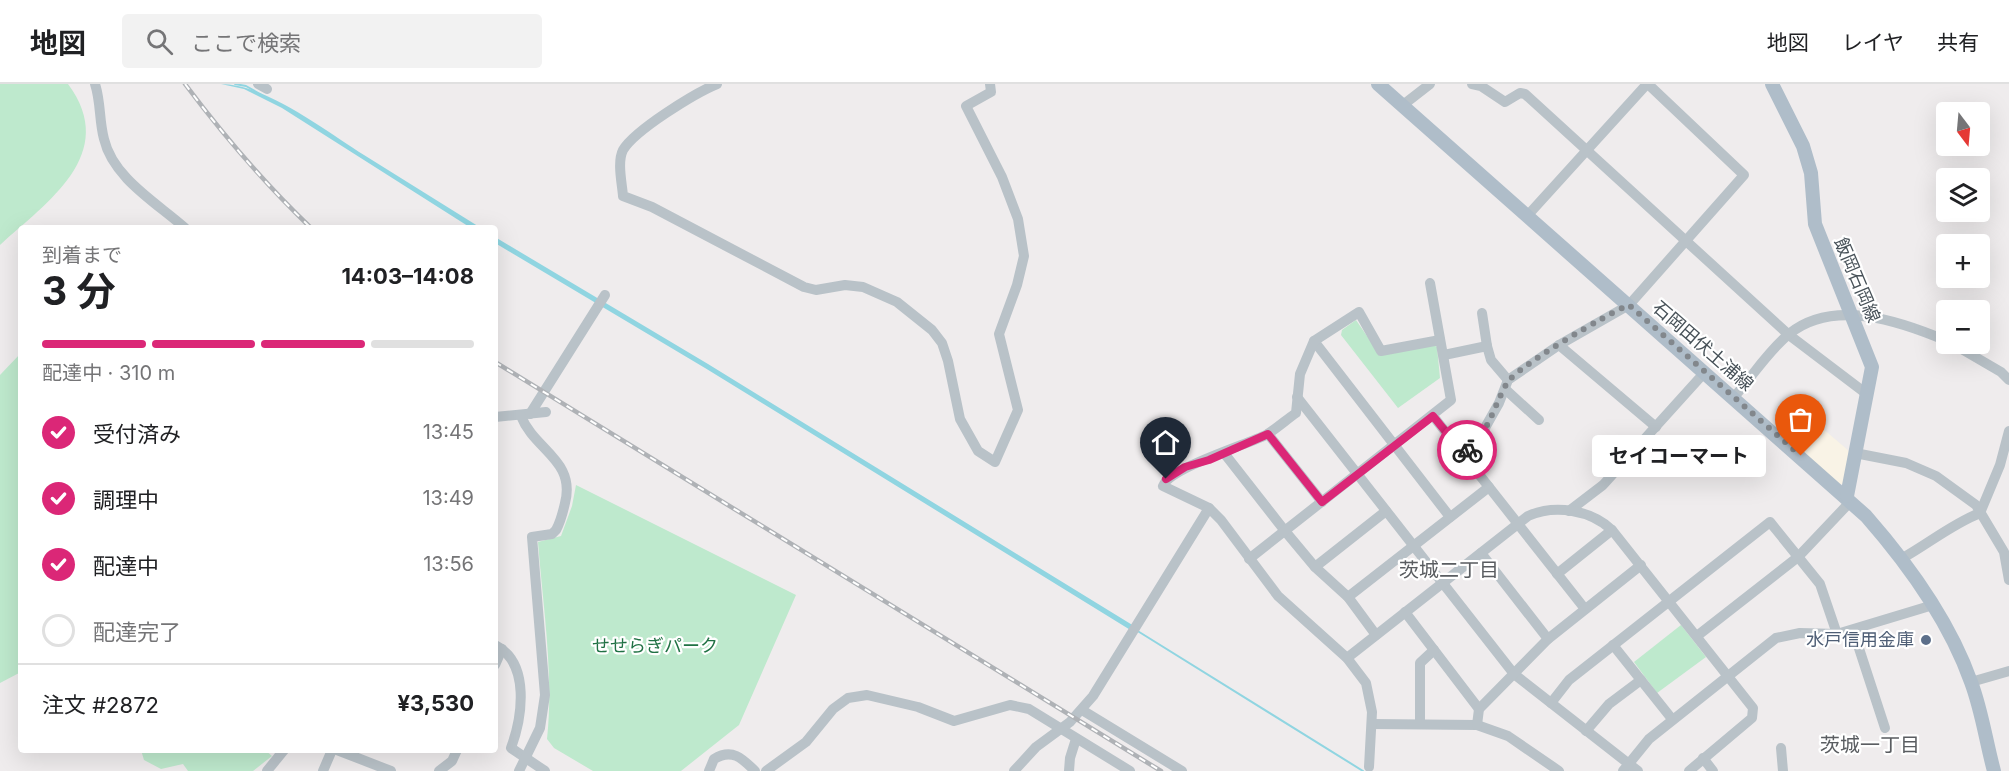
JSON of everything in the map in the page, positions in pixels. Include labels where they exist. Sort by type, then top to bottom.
[{"type":"main road","name":"石岡田伏土浦線","points":[[1378,84],[1849,498],[1901,559],[1933,605],[1971,682],[1991,770]]},
{"type":"main road","name":"飯岡石岡線","points":[[1772,84],[1803,146],[1811,173],[1815,224],[1872,367],[1855,453],[1849,498]]},
{"type":"street","points":[[95,84],[101,111],[103,137],[111,155],[136,188],[181,225]]},
{"type":"street","points":[[717,84],[701,91],[652,124],[624,149],[621,158],[623,196],[652,207],[804,287],[816,290],[845,285],[863,287],[897,302],[932,330],[942,343],[960,419],[978,451],[995,462],[1018,410],[999,334],[1017,285],[1024,256],[1018,219],[1002,177],[966,106],[992,92],[990,84]]},
{"type":"street","points":[[1403,105],[1430,84]]},
{"type":"street","points":[[1472,84],[1481,86],[1505,102],[1520,93],[1525,94],[1789,334],[1868,395]]},
{"type":"street","points":[[1463,453],[1477,442],[1506,385],[1559,345],[1629,305],[1744,175],[1648,84],[1528,215]]},
{"type":"street","points":[[1249,559],[1451,400],[1430,283]]},
{"type":"street","points":[[519,771],[540,728],[545,695],[532,537],[552,534],[556,530],[568,490],[563,469],[526,430],[525,415],[601,301]]},
{"type":"street","points":[[1369,767],[1372,724],[1371,698],[1366,683],[1347,658],[1278,596],[1221,520],[1209,508],[1163,486],[1166,479],[1185,467],[1268,434],[1296,413],[1300,374],[1314,341],[1359,312],[1381,351],[1440,340]]},
{"type":"street","points":[[1482,313],[1491,360],[1506,385],[1539,420]]},
{"type":"street","points":[[1734,397],[1789,334],[1812,320],[1852,314],[1918,329],[1936,336]]},
{"type":"street","points":[[1314,341],[1450,518]]},
{"type":"street","points":[[1559,345],[1656,427]]},
{"type":"street","points":[[1444,355],[1487,346]]},
{"type":"street","points":[[1970,354],[2001,372],[2009,380]]},
{"type":"street","points":[[1569,511],[1603,485],[1705,372]]},
{"type":"street","points":[[1297,397],[1514,674],[1586,731],[1625,767],[1638,771]]},
{"type":"street","points":[[498,417],[546,412]]},
{"type":"street","points":[[1433,416],[1585,609]]},
{"type":"street","points":[[1901,559],[1937,539],[1961,521],[1980,513],[2000,465],[2009,431]]},
{"type":"street","points":[[1268,434],[1322,502]]},
{"type":"street","points":[[1224,453],[1315,567],[1348,597],[1376,635]]},
{"type":"street","points":[[1855,453],[1906,463],[1936,476],[1976,505],[2004,552],[2009,580]]},
{"type":"street","points":[[1348,597],[1490,487]]},
{"type":"street","points":[[1697,636],[1798,557],[1849,498]]},
{"type":"street","points":[[1014,771],[1036,747],[1082,710],[1129,639],[1209,508]]},
{"type":"street","points":[[1347,658],[1528,516],[1547,509],[1569,511],[1597,519],[1612,530],[1641,565],[1753,708],[1752,718],[1689,771]]},
{"type":"street","points":[[1315,567],[1386,511]]},
{"type":"street","points":[[1551,703],[1569,680],[1770,522],[1820,584],[1837,634]]},
{"type":"street","points":[[1557,574],[1612,530]]},
{"type":"street","points":[[1481,553],[1548,639]]},
{"type":"street","points":[[1477,725],[1479,709],[1548,639],[1641,565]]},
{"type":"street","points":[[1625,767],[1649,738],[1776,638],[1800,633],[1837,634],[1933,605]]},
{"type":"street","points":[[1405,612],[1479,709]]},
{"type":"street","points":[[1853,630],[1885,728]]},
{"type":"street","points":[[1613,645],[1672,720]]},
{"type":"street","points":[[499,647],[514,664],[520,690],[520,712],[511,748],[524,759],[545,771]]},
{"type":"street","points":[[1420,723],[1420,663],[1434,650]]},
{"type":"street","points":[[1971,682],[2009,671]]},
{"type":"street","points":[[1586,731],[1610,704],[1641,680]]},
{"type":"street","points":[[769,770],[806,742],[833,709],[849,698],[867,695],[918,707],[954,721],[1010,705],[1019,706],[1029,709],[1130,771]]},
{"type":"street","points":[[1082,710],[1182,771]]},
{"type":"street","points":[[1372,724],[1477,725],[1508,736],[1559,771]]},
{"type":"street","points":[[1069,771],[1070,758],[1077,739]]},
{"type":"street","points":[[1781,748],[1783,771]]},
{"type":"street","points":[[267,771],[282,753]]},
{"type":"street","points":[[323,771],[332,753]]},
{"type":"street","points":[[345,753],[391,771]]},
{"type":"street","points":[[439,771],[452,761],[456,753]]},
{"type":"street","points":[[709,771],[714,759],[727,753],[738,755],[755,771]]},
{"type":"street","points":[[1703,758],[1713,771]]},
{"type":"shaded area","points":[[1807,415],[1849,451],[1844,484],[1839,484],[1789,440]]},
{"type":"green space","points":[[0,84],[68,84],[82,109],[86,133],[82,154],[71,175],[56,194],[23,225],[18,225],[18,229],[0,245]]},
{"type":"green space","points":[[1356,320],[1380,355],[1434,345],[1437,347],[1440,378],[1398,408],[1341,335],[1342,330]]},
{"type":"green space","points":[[18,356],[18,674],[0,683],[0,375]]},
{"type":"green space","name":"せせらぎパーク","points":[[576,485],[796,595],[739,725],[681,771],[593,771],[554,748],[547,739],[549,665],[538,542],[561,536],[572,506]]},
{"type":"green space","points":[[1681,625],[1706,657],[1657,693],[1634,662]]},
{"type":"green space","points":[[142,753],[268,753],[272,756],[253,771],[188,771],[183,764],[161,769],[144,760]]},
{"type":"water","points":[[221,84],[238,86],[257,92],[295,110],[476,225],[466,225],[282,108],[244,89]]},
{"type":"water","points":[[498,239],[708,364],[1134,626],[1132,631],[705,368],[498,245]]},
{"type":"waterway","points":[[235,84],[246,86],[267,98]]},
{"type":"waterway","points":[[1136,630],[1363,771]]},
{"type":"railway","points":[[185,84],[245,159],[308,225]]},
{"type":"railway","points":[[498,364],[1161,771]]},
{"type":"way so far","points":[[1467,450],[1477,442],[1499,403],[1508,380],[1559,345],[1614,311],[1629,305],[1801,456]]},
{"type":"place","name":"セイコーマート","points":[[1801,456]]},
{"type":"place","name":"水戸信用金庫","points":[[1926,640]]},
{"type":"district","name":"茨城二丁目","points":[[1449,570]]},
{"type":"district","name":"茨城一丁目","points":[[1870,745]]},
{"type":"route","points":[[1166,479],[1185,467],[1209,460],[1268,434],[1322,502],[1433,416],[1463,453],[1467,450]]}]
